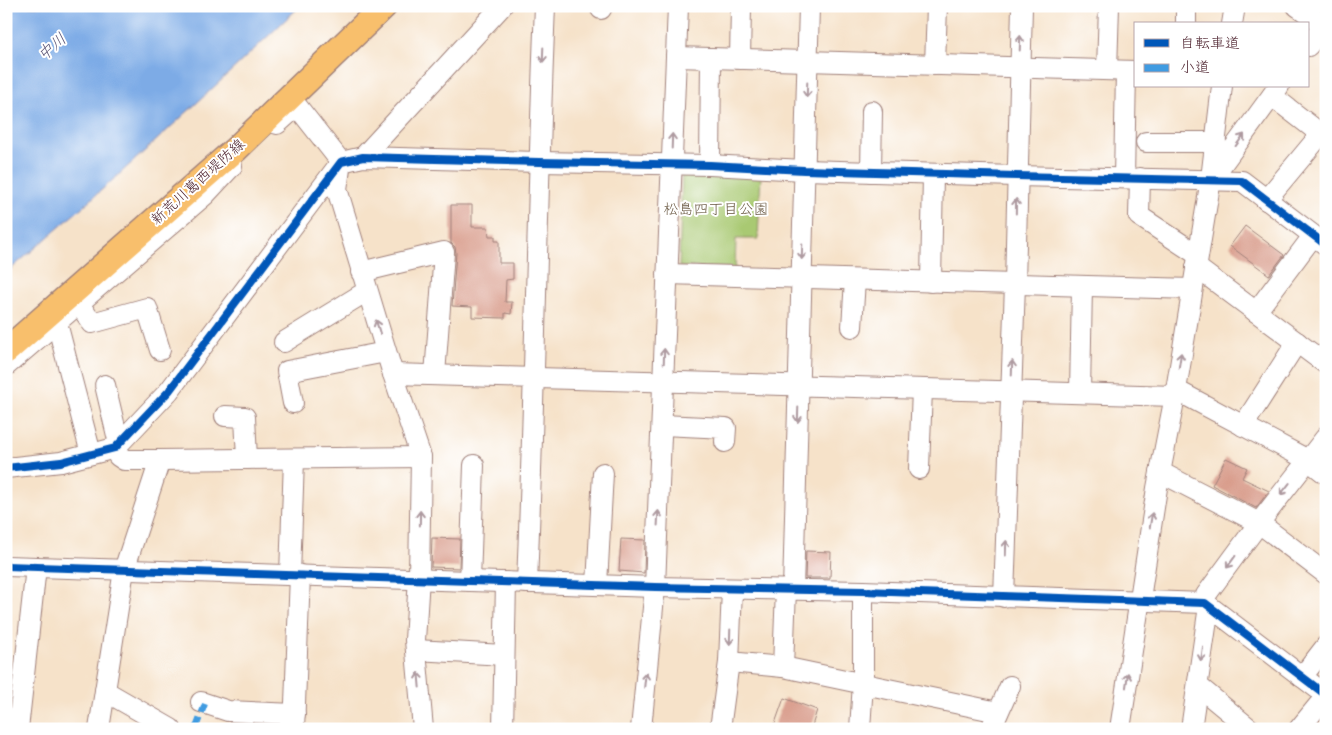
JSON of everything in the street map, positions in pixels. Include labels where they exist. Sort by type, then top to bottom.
[{"type":"main road","name":"新荒川葛西堤防線","points":[[6,350],[239,152],[384,6]]},
{"type":"street","points":[[6,366],[205,195],[239,152],[297,106],[398,6]]},
{"type":"street","points":[[363,157],[502,6]]},
{"type":"street","points":[[527,583],[545,6]]},
{"type":"street","points":[[641,729],[654,587],[664,382],[678,6]]},
{"type":"street","points":[[740,59],[741,6]]},
{"type":"street","points":[[783,666],[789,589],[798,386],[809,6]]},
{"type":"street","points":[[935,65],[936,6]]},
{"type":"street","points":[[1004,597],[1022,6]]},
{"type":"street","points":[[1109,6],[1123,71],[1132,178],[1139,216],[1197,261],[1256,312],[1326,364]]},
{"type":"street","points":[[1186,6],[1186,22]]},
{"type":"street","points":[[1232,22],[1235,6]]},
{"type":"street","points":[[1297,6],[1325,25],[1310,44]]},
{"type":"street","points":[[676,57],[1123,71]]},
{"type":"street","points":[[710,165],[711,58]]},
{"type":"street","points":[[1120,729],[1138,601],[1211,179],[1222,88]]},
{"type":"street","points":[[1211,179],[1276,91],[1323,136],[1266,200]]},
{"type":"street","points":[[297,106],[341,162],[337,189],[386,352],[421,457],[419,578],[415,640],[422,729]]},
{"type":"street","points":[[871,172],[872,111]]},
{"type":"street","points":[[1146,142],[1216,142]]},
{"type":"street","points":[[6,468],[61,462],[117,446],[168,391],[341,162],[363,157],[1242,181],[1266,200],[1321,237],[1256,312]]},
{"type":"street","points":[[931,282],[932,174]]},
{"type":"street","points":[[361,272],[444,252],[435,375]]},
{"type":"street","points":[[667,274],[1192,289]]},
{"type":"street","points":[[852,327],[855,280]]},
{"type":"street","points":[[1080,393],[1082,286]]},
{"type":"street","points":[[284,342],[367,291]]},
{"type":"street","points":[[79,304],[92,323],[147,308],[160,350]]},
{"type":"street","points":[[57,323],[90,454]]},
{"type":"street","points":[[1243,426],[1297,342]]},
{"type":"street","points":[[293,404],[287,371],[386,352]]},
{"type":"street","points":[[393,374],[1080,393],[1175,393],[1308,460],[1326,474]]},
{"type":"street","points":[[105,385],[118,456],[124,460],[421,457]]},
{"type":"street","points":[[919,469],[922,389]]},
{"type":"street","points":[[225,416],[245,417],[247,459]]},
{"type":"street","points":[[662,425],[726,428],[725,442]]},
{"type":"street","points":[[1191,729],[1198,686],[1207,605],[1206,595],[1326,437]]},
{"type":"street","points":[[201,702],[228,711],[294,721],[294,459]]},
{"type":"street","points":[[100,729],[124,570],[160,460]]},
{"type":"street","points":[[470,581],[474,465]]},
{"type":"street","points":[[1160,472],[1259,523],[1326,574]]},
{"type":"street","points":[[597,585],[603,473]]},
{"type":"street","points":[[6,566],[654,587],[863,591],[1207,605],[1326,696],[1299,729]]},
{"type":"street","points":[[18,729],[36,567]]},
{"type":"street","points":[[503,729],[506,582]]},
{"type":"street","points":[[720,729],[729,662],[732,588]]},
{"type":"street","points":[[860,729],[863,683],[863,591]]},
{"type":"street","points":[[1302,677],[1326,646]]},
{"type":"street","points":[[416,650],[504,655]]},
{"type":"street","points":[[729,662],[783,666],[863,683],[994,721],[1010,686]]},
{"type":"street","points":[[1198,686],[1250,729]]},
{"type":"street","points":[[105,691],[171,729]]},
{"type":"green space","name":"松島四丁目公園","points":[[682,173],[761,174],[758,239],[736,239],[735,268],[679,267]]},
{"type":"water","name":"中川","points":[[6,6],[300,6],[118,175],[6,273]]},
{"type":"building","points":[[451,205],[472,205],[472,227],[488,227],[489,236],[495,236],[495,241],[499,241],[499,263],[513,263],[513,279],[506,280],[505,302],[512,302],[511,314],[505,313],[505,318],[472,317],[472,307],[452,306],[456,253],[455,247],[451,243]]},
{"type":"building","points":[[1245,226],[1284,255],[1269,275],[1230,246]]},
{"type":"building","points":[[1226,458],[1247,468],[1242,478],[1269,491],[1256,508],[1212,485]]},
{"type":"building","points":[[432,538],[460,539],[459,568],[431,567]]},
{"type":"building","points":[[621,539],[645,540],[644,573],[619,571]]},
{"type":"building","points":[[806,551],[831,552],[830,578],[805,578]]},
{"type":"building","points":[[784,698],[817,710],[811,729],[773,729]]},
{"type":"marked path","points":[[194,729],[205,704]]},
{"type":"cycle path","points":[[6,468],[61,462],[115,448],[169,391],[341,162],[363,157],[1242,181],[1326,245]]},
{"type":"cycle path","points":[[6,566],[1205,603],[1326,695]]}]
